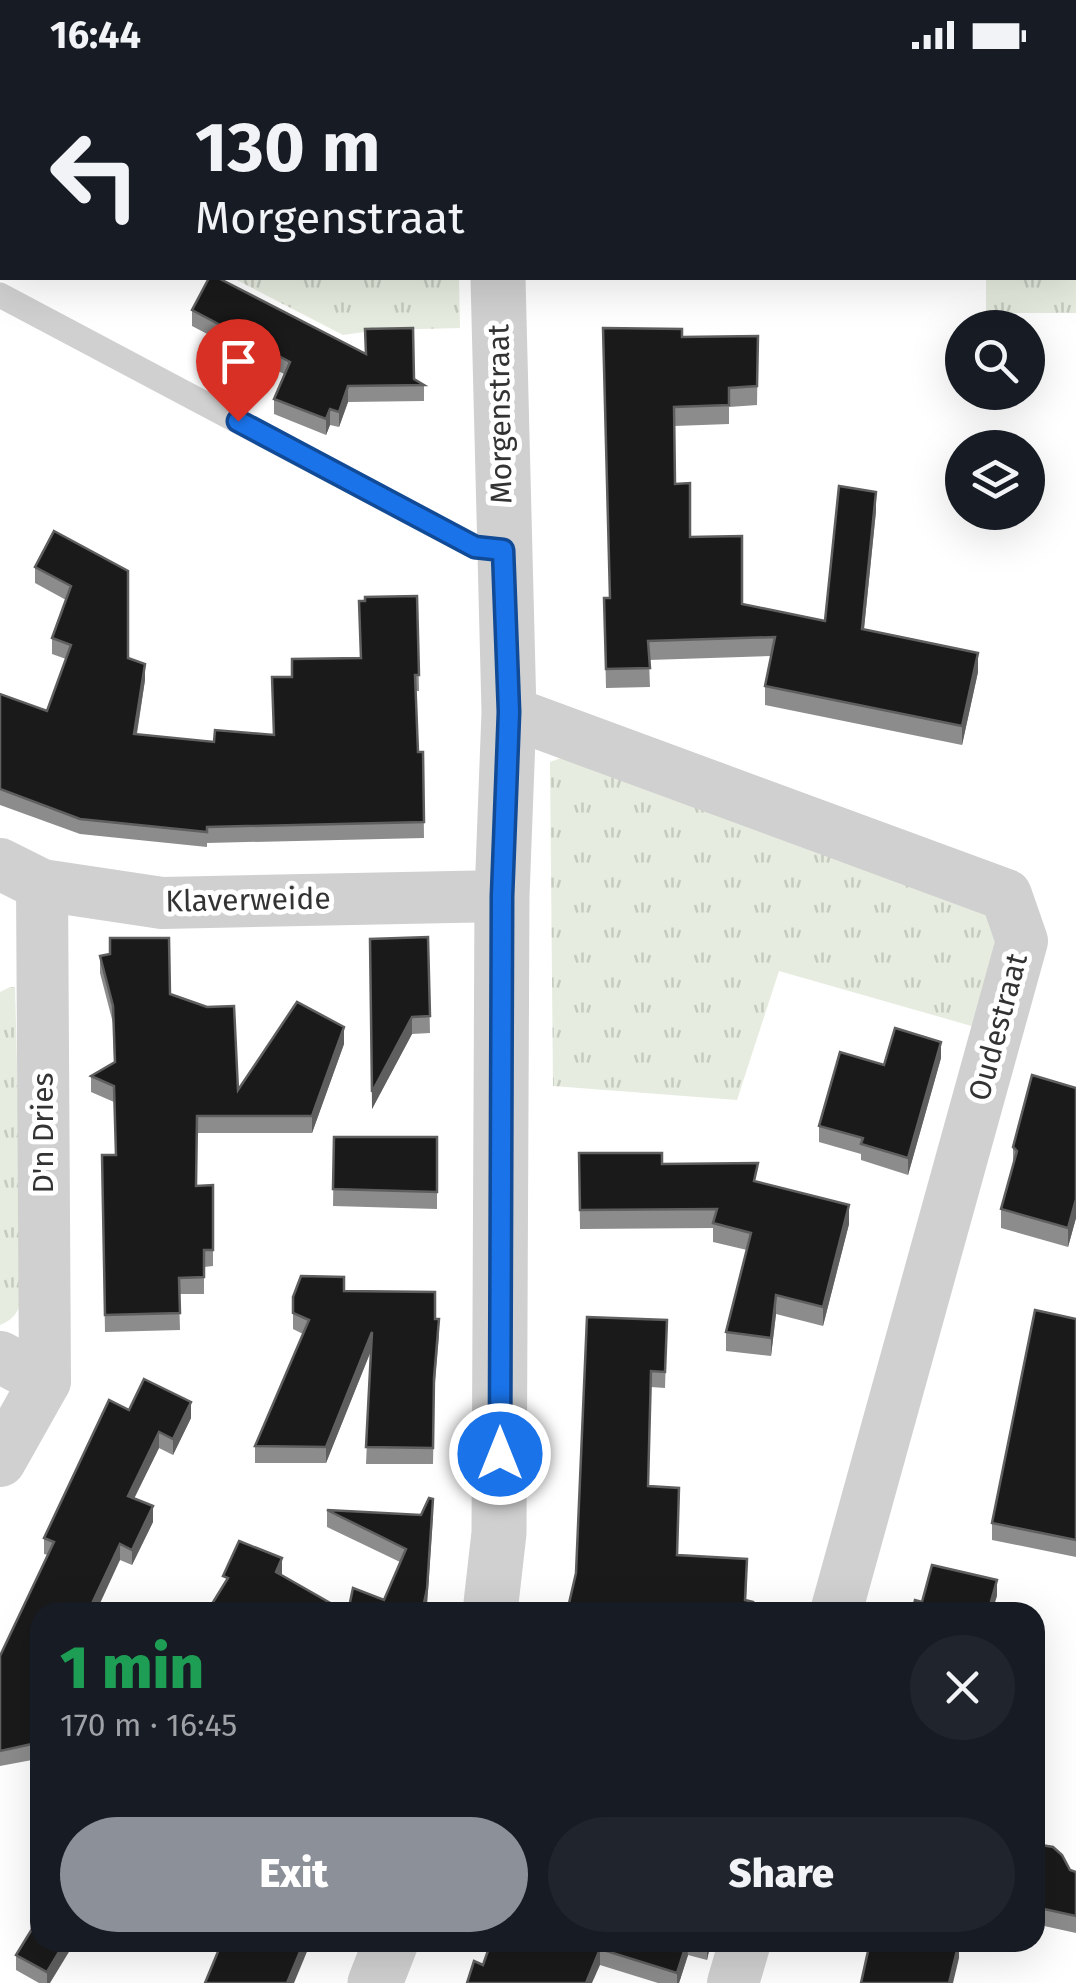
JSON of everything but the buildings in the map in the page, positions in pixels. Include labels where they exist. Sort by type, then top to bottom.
[{"type":"street","name":"Morgenstraat","points":[[491,1602],[500,1533],[502,896],[509,712],[498,280]]},
{"type":"street","name":"Oudestraat","points":[[509,712],[1006,895],[1022,941],[839,1602]]},
{"type":"street","name":"Klaverweide","points":[[21,874],[162,903],[502,896]]},
{"type":"street","name":"D'n Dries","points":[[21,874],[45,1382]]},
{"type":"street","points":[[0,1357],[45,1382],[0,1461]]},
{"type":"street","points":[[375,1983],[387,1952]]},
{"type":"street","points":[[734,1983],[742,1952]]},
{"type":"lane","name":"Morgenstraat","points":[[0,295],[475,547],[503,550]]},
{"type":"green space","points":[[237,280],[459,280],[460,328],[343,335]]},
{"type":"green space","points":[[986,280],[1076,280],[1076,313],[986,310]]},
{"type":"green space","points":[[580,751],[989,911],[1001,932],[989,1031],[779,971],[737,1100],[553,1086],[550,762]]},
{"type":"green space","points":[[15,987],[23,1291],[17,1312],[0,1325],[0,992]]},
{"type":"route","points":[[238,421],[475,547],[503,550],[509,712],[502,896],[500,1454]]}]
